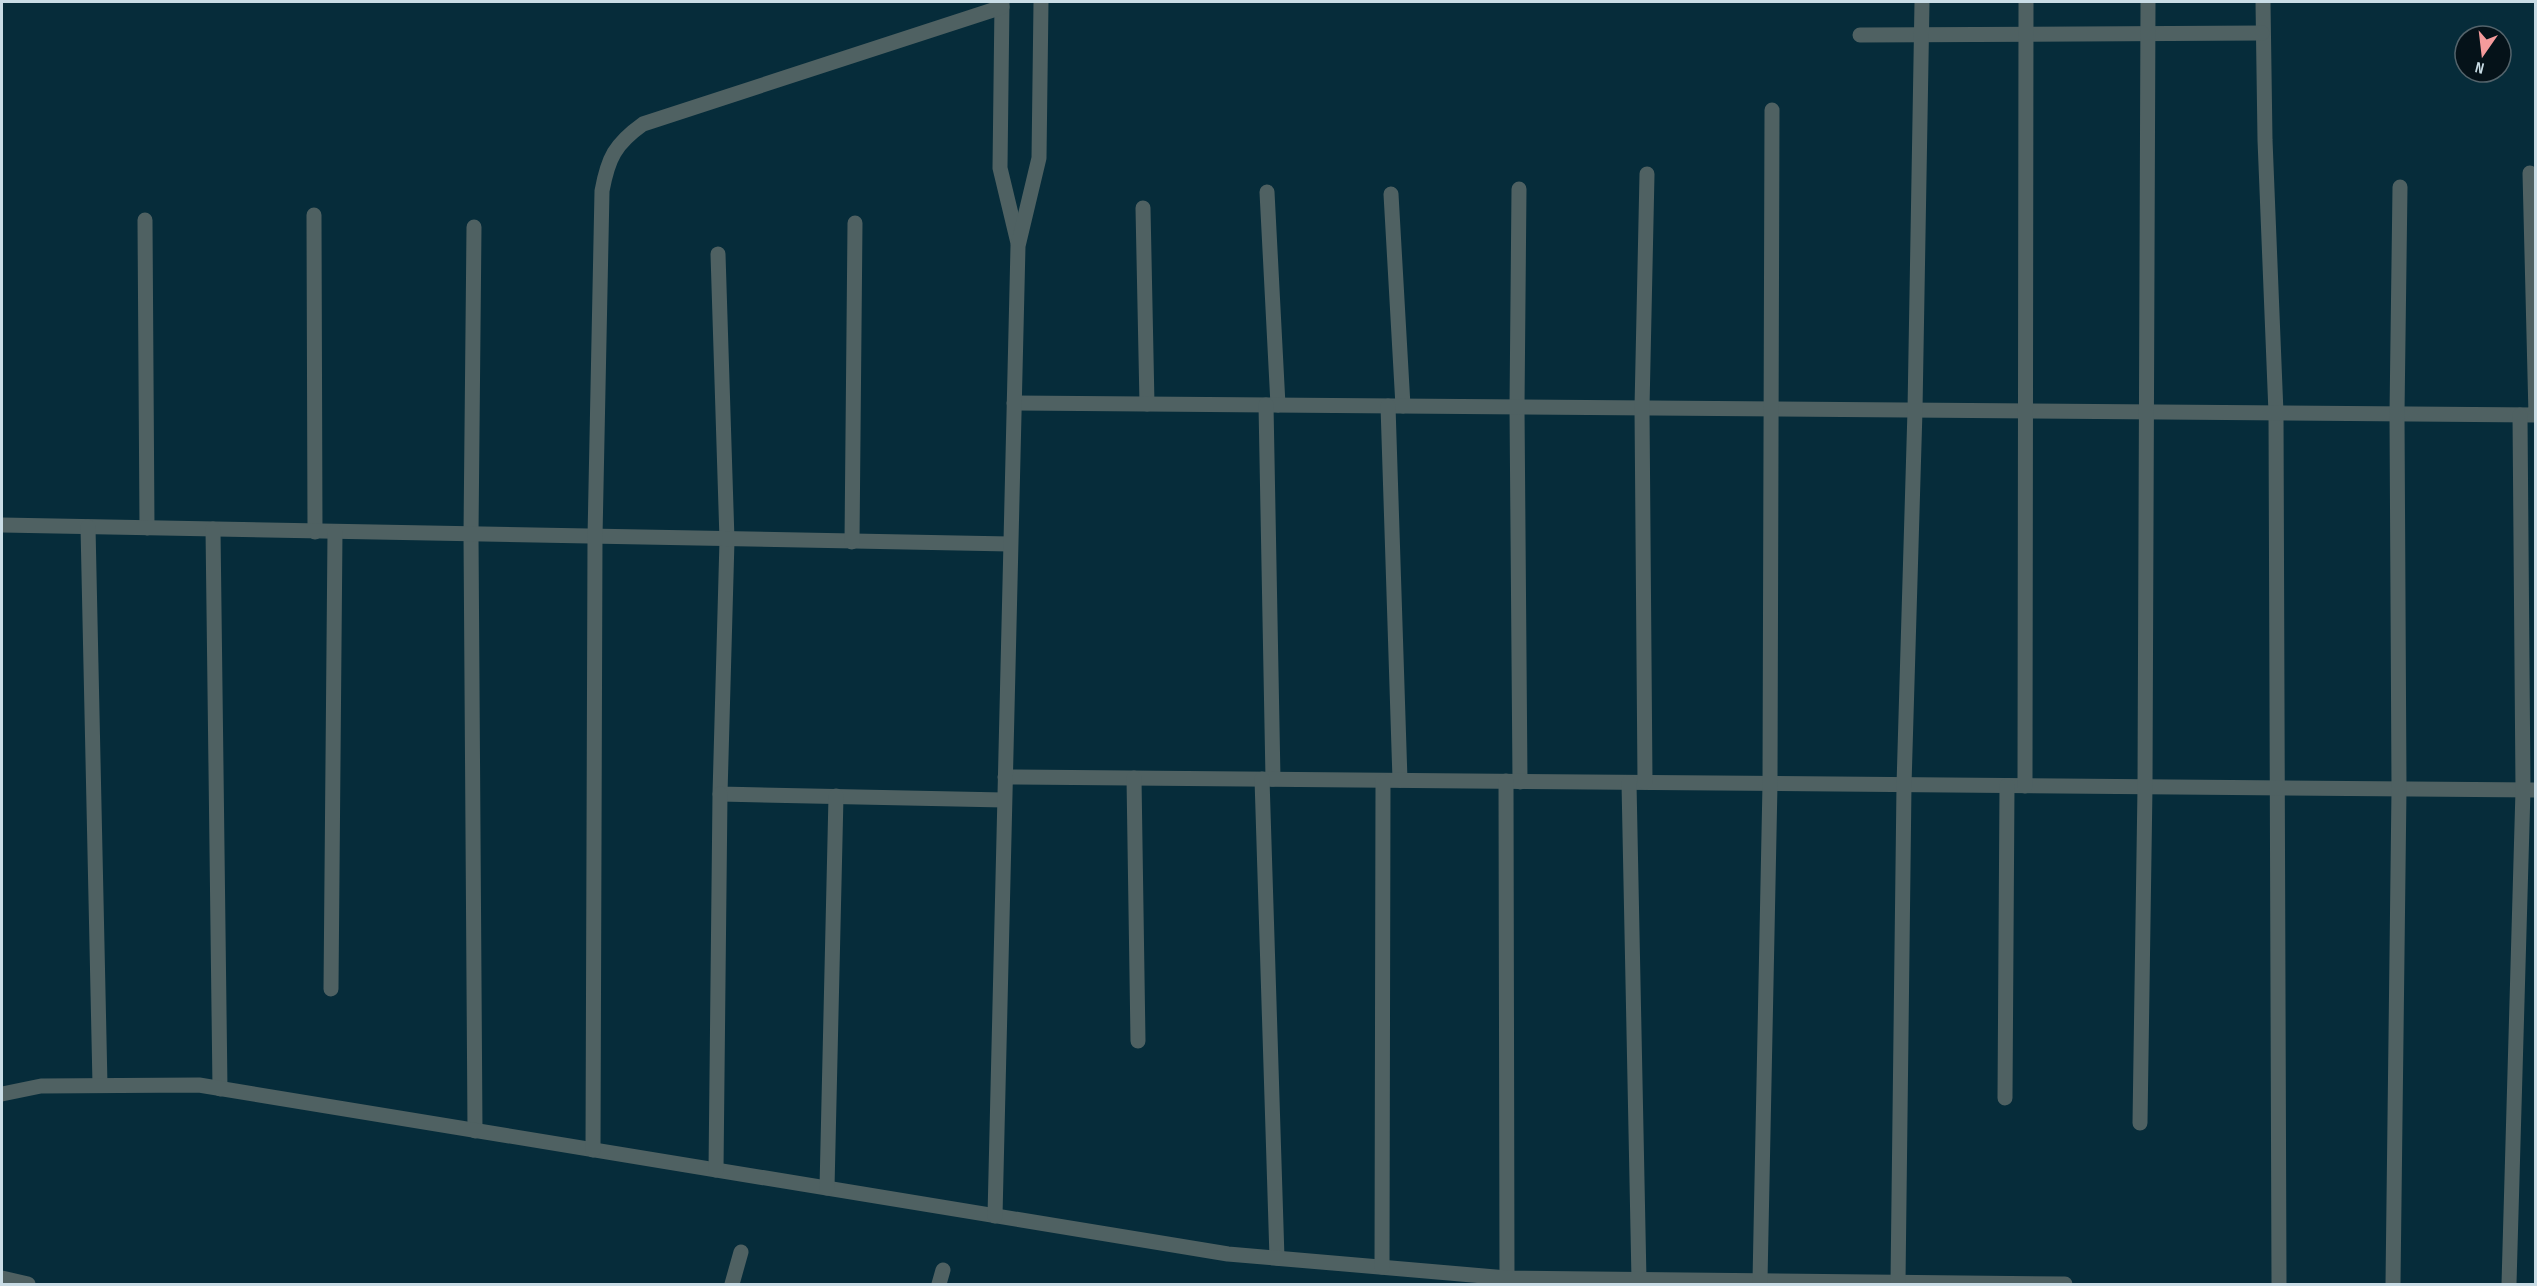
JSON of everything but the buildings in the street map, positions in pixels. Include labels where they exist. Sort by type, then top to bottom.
[{"type":"street","points":[[994,1216],[1018,246],[1039,158],[1041,2]]},
{"type":"street","points":[[1898,1282],[1904,785],[1915,410],[1922,2]]},
{"type":"street","points":[[2025,786],[2026,2]]},
{"type":"street","points":[[2140,1123],[2145,787],[2148,2]]},
{"type":"street","points":[[2263,2],[2262,33],[2276,413],[2275,788],[2279,1284]]},
{"type":"street","points":[[593,1150],[595,537],[602,191],[607,163],[623,138],[643,124],[1002,4],[1000,168],[1018,246]]},
{"type":"street","points":[[1860,35],[2262,33]]},
{"type":"street","points":[[1760,1281],[1770,784],[1772,111]]},
{"type":"street","points":[[1014,403],[2535,415],[2530,173]]},
{"type":"street","points":[[1645,782],[1642,408],[1647,174]]},
{"type":"street","points":[[2392,1284],[2399,789],[2397,414],[2400,187]]},
{"type":"street","points":[[1507,1278],[1519,189]]},
{"type":"street","points":[[1267,192],[1272,405],[1268,779],[1277,1258]]},
{"type":"street","points":[[1392,194],[1400,780]]},
{"type":"street","points":[[1143,208],[1148,404]]},
{"type":"street","points":[[314,215],[315,532]]},
{"type":"street","points":[[145,220],[147,528]]},
{"type":"street","points":[[852,542],[855,223]]},
{"type":"street","points":[[474,227],[471,534],[475,1131]]},
{"type":"street","points":[[716,1170],[720,794],[727,540],[718,254]]},
{"type":"street","points":[[2509,1284],[2529,790],[2520,415]]},
{"type":"street","points":[[2,525],[1010,544]]},
{"type":"street","points":[[88,527],[100,1085]]},
{"type":"street","points":[[213,530],[220,1089]]},
{"type":"street","points":[[331,988],[335,532]]},
{"type":"street","points":[[1005,777],[2529,790]]},
{"type":"street","points":[[1134,778],[1138,1041]]},
{"type":"street","points":[[1382,1267],[1383,781]]},
{"type":"street","points":[[1629,783],[1639,1280]]},
{"type":"street","points":[[2006,1098],[2007,786]]},
{"type":"street","points":[[720,794],[1004,800]]},
{"type":"street","points":[[827,1188],[836,796]]},
{"type":"street","points":[[2,1094],[41,1086],[199,1085],[1228,1254],[1507,1278],[2065,1284]]},
{"type":"street","points":[[732,1284],[741,1252]]},
{"type":"street","points":[[2,1278],[28,1284]]}]
